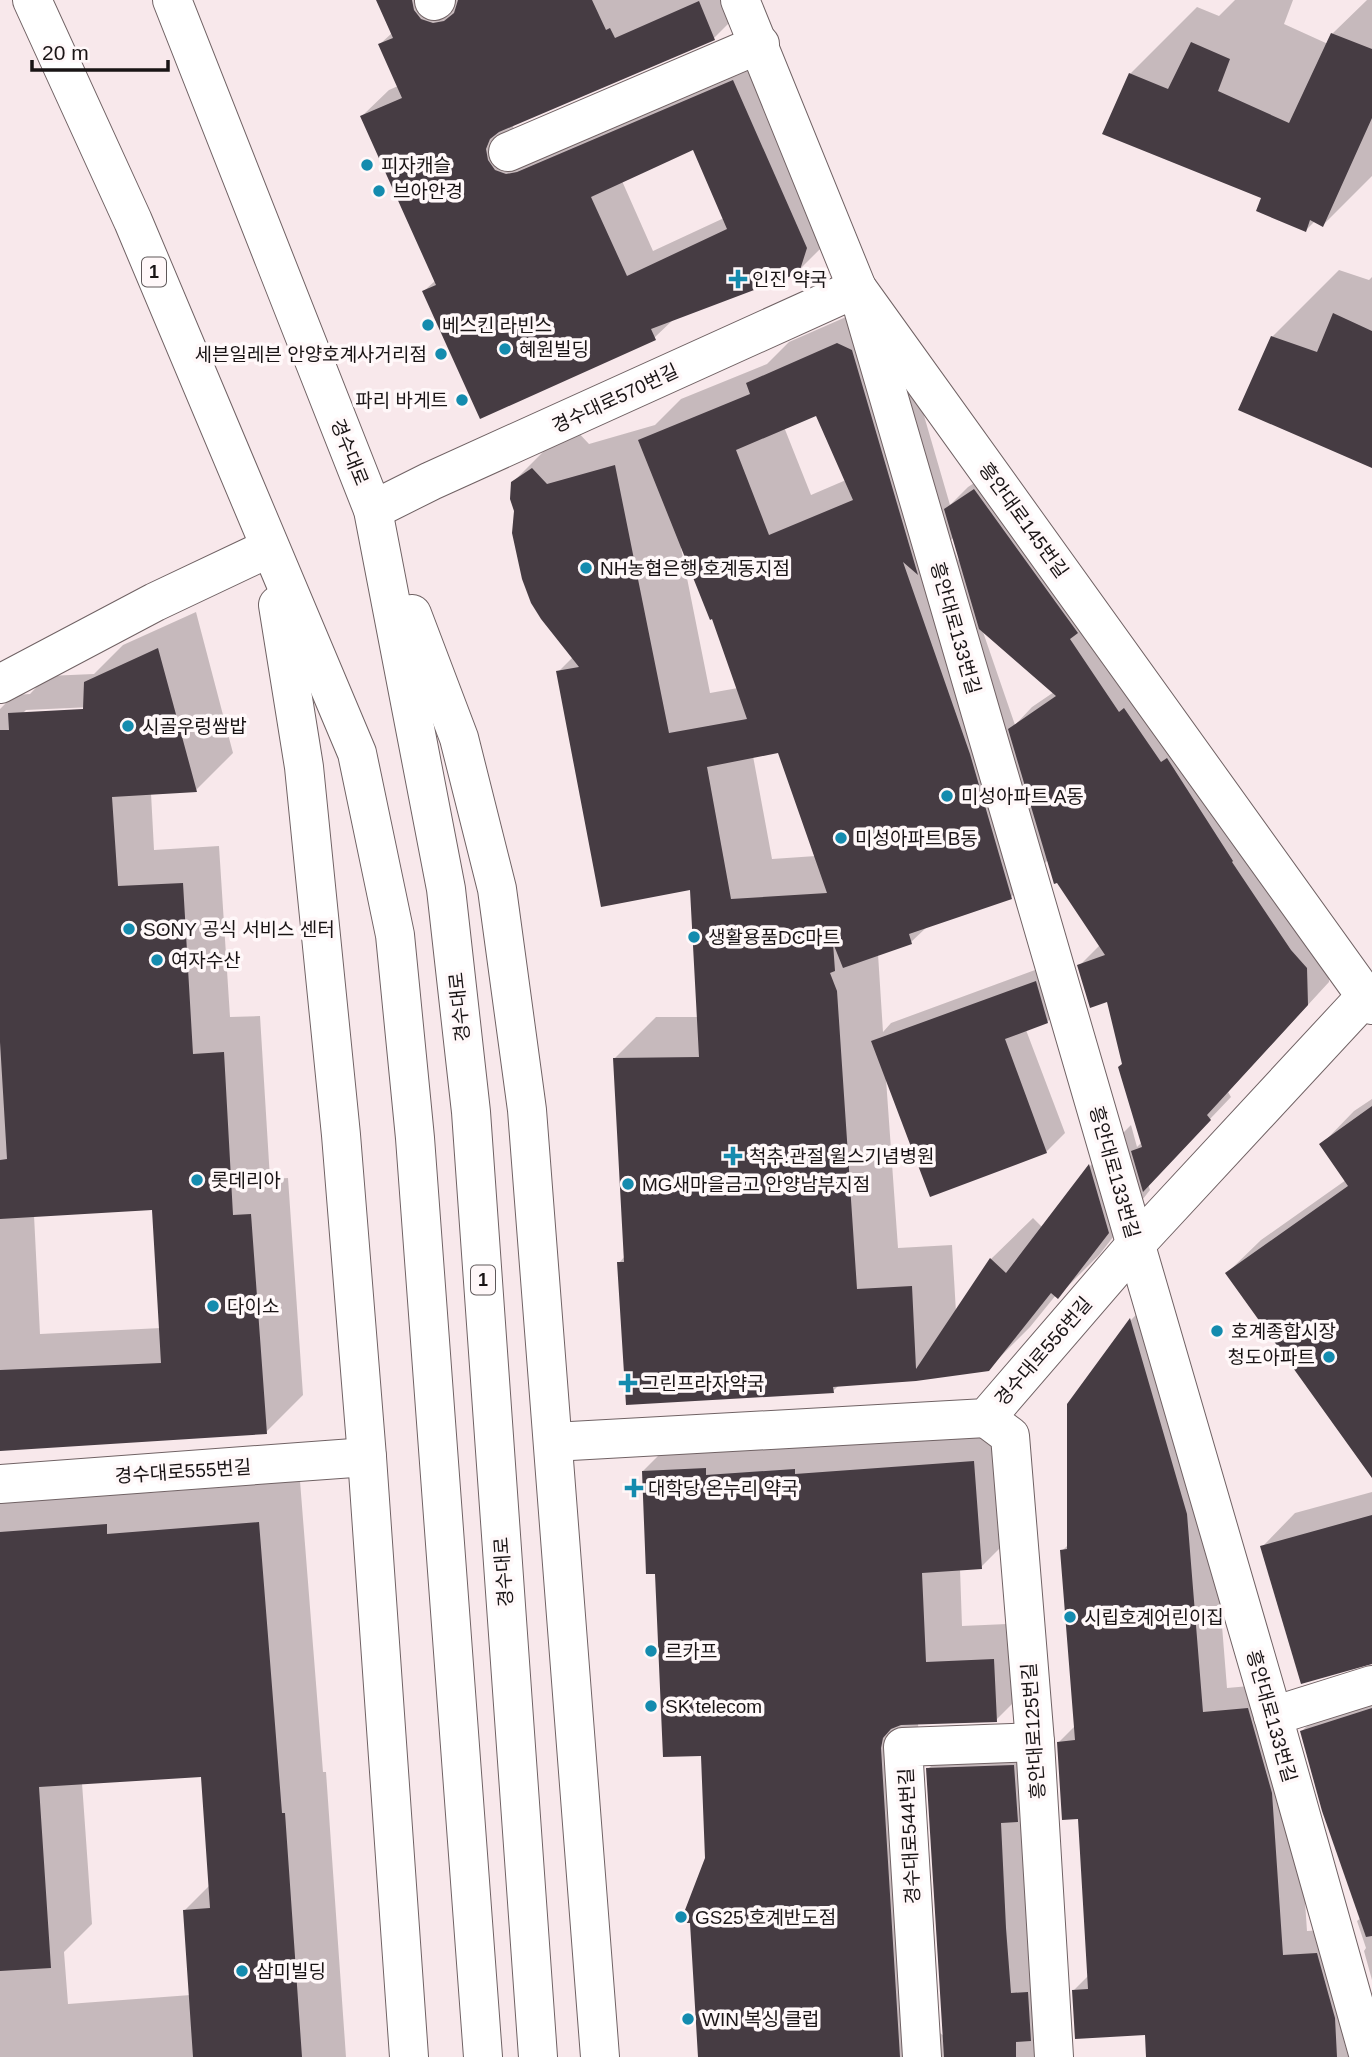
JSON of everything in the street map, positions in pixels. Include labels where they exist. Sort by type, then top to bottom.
[{"type":"main road","name":"1","points":[[32,0],[133,221],[357,753],[395,936],[415,1138],[483,2057]]},
{"type":"main road","name":"경수대로","points":[[172,0],[373,510],[446,889],[471,1112],[538,2057]]},
{"type":"main road","name":"흥안대로145번길","points":[[740,0],[857,288],[1369,1000]]},
{"type":"main road","points":[[508,152],[760,44]]},
{"type":"main road","name":"경수대로570번길","points":[[373,510],[857,288]]},
{"type":"main road","name":"흥안대로133번길","points":[[857,288],[1273,1716],[1369,2057]]},
{"type":"main road","points":[[373,510],[459,738],[497,889],[527,1110],[600,2057]]},
{"type":"main road","points":[[0,684],[155,602],[269,548],[304,767],[341,1135],[367,1457],[409,2057]]},
{"type":"main road","name":"경수대로556번길","points":[[553,1442],[986,1418],[1136,1244],[1369,1000]]},
{"type":"main road","name":"흥안대로125번길","points":[[986,1418],[1010,1436],[1035,1742],[1054,2057]]},
{"type":"main road","name":"경수대로555번길","points":[[0,1484],[367,1457]]},
{"type":"main road","points":[[1273,1716],[1372,1685]]},
{"type":"main road","name":"경수대로544번길","points":[[922,2057],[903,1748],[1035,1742]]},
{"type":"building","points":[[376,0],[412,0],[414,10],[421,19],[433,23],[444,21],[454,13],[458,0],[592,0],[606,30],[610,28],[615,38],[699,1],[715,40],[499,132],[490,139],[486,149],[488,160],[495,170],[506,174],[517,172],[733,80],[807,248],[799,273],[651,329],[656,340],[480,419],[422,291],[436,285],[360,116],[402,98],[378,44],[393,38]],"holes":[[[693,150],[727,229],[627,276],[591,197]]]},
{"type":"building","points":[[1331,33],[1372,49],[1372,118],[1323,227],[1310,220],[1306,232],[1256,211],[1261,198],[1102,134],[1129,73],[1168,89],[1191,42],[1230,59],[1218,91],[1289,123]]},
{"type":"building","points":[[1333,313],[1372,331],[1372,468],[1238,410],[1271,336],[1317,352]]},
{"type":"building","points":[[837,343],[852,350],[918,575],[903,562],[970,754],[1012,899],[909,934],[912,944],[843,968],[833,943],[835,971],[830,973],[837,991],[857,1289],[912,1286],[916,1369],[990,1258],[1006,1273],[1089,1164],[1109,1233],[1058,1299],[1051,1293],[989,1371],[916,1381],[833,1387],[834,1393],[626,1405],[617,1262],[624,1262],[613,1058],[699,1057],[690,890],[601,907],[556,671],[579,667],[541,619],[531,603],[522,579],[512,533],[514,511],[510,499],[511,482],[532,468],[547,484],[615,465],[669,733],[747,719],[712,619],[710,620],[638,440],[750,394],[746,383]],"holes":[[[816,416],[853,500],[769,535],[736,450]],[[778,753],[827,893],[731,899],[707,767]]]},
{"type":"building","points":[[974,489],[1078,633],[1070,639],[1119,712],[1124,708],[1161,762],[1167,758],[1232,862],[1291,950],[1307,968],[1308,1005],[1207,1115],[1211,1120],[1143,1192],[1131,1151],[1142,1147],[1118,1067],[1122,1064],[1107,1002],[1090,1008],[1077,965],[1105,955],[1057,883],[1054,884],[1008,729],[1056,696],[979,629],[944,509]]},
{"type":"building","points":[[158,648],[197,792],[112,797],[118,886],[183,883],[193,1054],[224,1052],[233,1215],[251,1214],[267,1434],[0,1451],[0,1370],[161,1363],[152,1210],[0,1219],[0,1160],[7,1159],[0,1042],[0,730],[9,730],[8,713],[83,709],[84,682]]},
{"type":"building","points":[[1036,981],[1048,1023],[1005,1039],[1047,1153],[930,1197],[871,1041]]},
{"type":"building","name":"청도아파트","points":[[1372,1106],[1372,1478],[1225,1273],[1348,1186],[1319,1144]]},
{"type":"building","points":[[1130,1318],[1187,1514],[1203,1712],[1248,1708],[1272,1793],[1283,1955],[1317,1953],[1335,2018],[1337,2057],[1146,2057],[1145,2035],[1075,2039],[1072,1990],[1088,1989],[1078,1819],[1062,1820],[1057,1742],[1075,1740],[1060,1550],[1067,1549],[1067,1404]]},
{"type":"building","points":[[974,1461],[982,1569],[922,1573],[926,1662],[994,1659],[997,1722],[901,1725],[891,1729],[883,1738],[881,1748],[900,2057],[698,2057],[690,1923],[680,1923],[705,1858],[701,1756],[663,1757],[655,1574],[646,1574],[642,1471],[706,1468],[706,1475],[795,1469],[795,1474]]},
{"type":"building","points":[[1372,1515],[1372,1664],[1301,1684],[1260,1546]]},
{"type":"building","points":[[259,1522],[282,1813],[285,1813],[302,2057],[193,2057],[183,1910],[210,1908],[201,1777],[39,1787],[51,1968],[0,1971],[0,1532],[107,1524],[107,1534]]},
{"type":"building","points":[[1372,1708],[1372,1936],[1366,1937],[1322,1811],[1300,1731]]},
{"type":"building","points":[[1014,1765],[1018,1822],[1001,1823],[1006,1928],[1011,1993],[1028,1992],[1031,2041],[1016,2042],[1016,2057],[944,2057],[926,1768]]},
{"type":"place","name":"피자캐슬","points":[[367,165]]},
{"type":"place","name":"브아안경","points":[[379,191]]},
{"type":"place","name":"인진 약국","points":[[738,279]]},
{"type":"place","name":"베스킨 라빈스","points":[[428,325]]},
{"type":"place","name":"혜원빌딩","points":[[505,349]]},
{"type":"place","name":"세븐일레븐 안양호계사거리점","points":[[441,354]]},
{"type":"place","name":"파리 바게트","points":[[462,400]]},
{"type":"place","name":"NH농협은행 호계동지점","points":[[586,568]]},
{"type":"place","name":"시골우렁쌈밥","points":[[128,726]]},
{"type":"place","name":"미성아파트 A동","points":[[947,796]]},
{"type":"place","name":"미성아파트 B동","points":[[841,838]]},
{"type":"place","name":"SONY 공식 서비스 센터","points":[[129,929]]},
{"type":"place","name":"생활용품DC마트","points":[[694,937]]},
{"type":"place","name":"여자수산","points":[[157,960]]},
{"type":"place","name":"척추.관절 윌스기념병원","points":[[733,1156]]},
{"type":"place","name":"롯데리아","points":[[197,1180]]},
{"type":"place","name":"MG새마을금고 안양남부지점","points":[[628,1184]]},
{"type":"place","name":"다이소","points":[[213,1306]]},
{"type":"place","name":"호계종합시장","points":[[1217,1331]]},
{"type":"place","name":"청도아파트","points":[[1329,1357]]},
{"type":"place","name":"그린프라자약국","points":[[628,1383]]},
{"type":"place","name":"대학당 온누리 약국","points":[[634,1488]]},
{"type":"place","name":"시립호계어린이집","points":[[1070,1617]]},
{"type":"place","name":"르카프","points":[[651,1651]]},
{"type":"place","name":"SK telecom","points":[[651,1706]]},
{"type":"place","name":"GS25 호계반도점","points":[[681,1917]]},
{"type":"place","name":"삼미빌딩","points":[[242,1971]]},
{"type":"place","name":"WIN 복싱 클럽","points":[[688,2019]]}]
